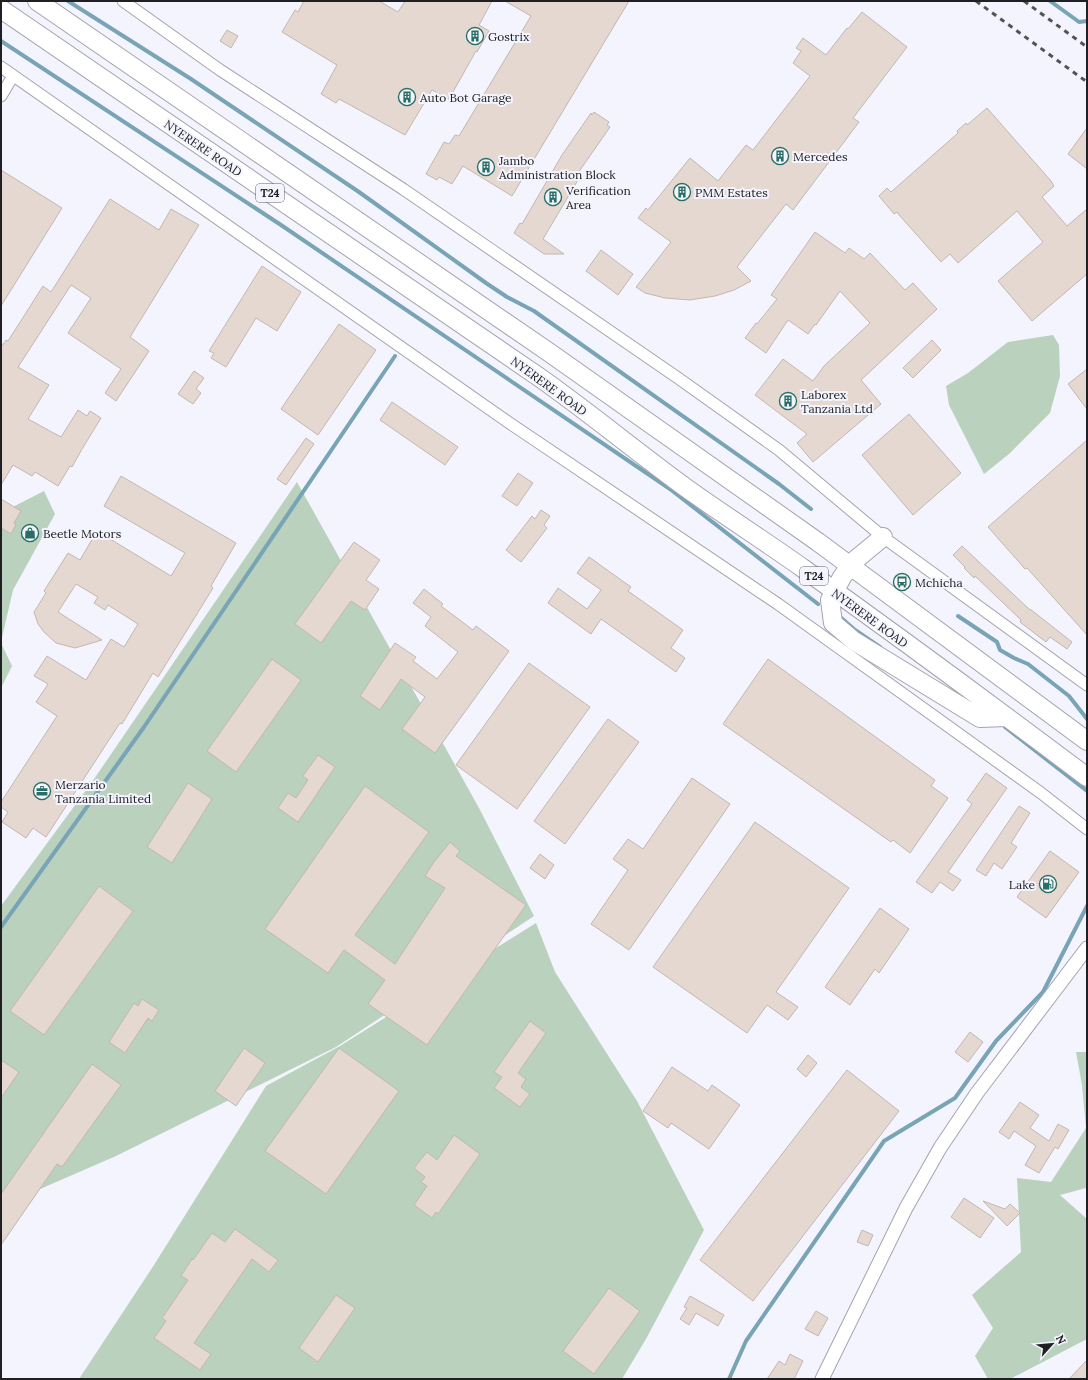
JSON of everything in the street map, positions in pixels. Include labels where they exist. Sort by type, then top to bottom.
[{"type":"highway","name":"T24","points":[[37,1],[550,353],[851,566],[1087,741]]},
{"type":"highway","name":"NYERERE ROAD","points":[[1,9],[573,401],[637,452],[834,591],[1007,717],[1087,778]]},
{"type":"highway","points":[[883,537],[854,561],[842,577],[830,600],[833,623],[854,642],[980,718],[1007,717]]},
{"type":"street","points":[[123,1],[220,70],[403,189],[678,378],[779,450],[855,512],[883,537],[1087,685]]},
{"type":"street","points":[[1,67],[508,422],[778,604],[1035,788],[1087,829]]},
{"type":"street","points":[[1,96],[13,76]]},
{"type":"street","points":[[822,1379],[906,1208],[940,1148],[977,1093],[1087,948]]},
{"type":"green space","points":[[1053,335],[1059,345],[1060,376],[1050,413],[1009,454],[984,474],[949,405],[946,386],[968,373],[1008,342]]},
{"type":"green space","points":[[297,482],[479,808],[534,916],[336,1047],[116,1156],[1,1206],[1,906],[92,782]]},
{"type":"green space","points":[[44,491],[55,514],[13,590],[1,642],[1,513]]},
{"type":"green space","points":[[1,643],[12,666],[1,688]]},
{"type":"green space","points":[[536,923],[555,972],[637,1101],[704,1230],[646,1339],[622,1379],[79,1379],[154,1265],[266,1086],[340,1046]]},
{"type":"green space","points":[[1076,1052],[1087,1052],[1087,1186],[1086,1188],[1060,1195],[1087,1219],[1087,1339],[1010,1379],[988,1379],[975,1356],[993,1328],[972,1295],[1021,1252],[1017,1178],[1051,1182],[1086,1128],[1082,1085]]},
{"type":"building","points":[[304,1],[379,1],[398,12],[405,1],[492,1],[479,25],[489,31],[449,99],[432,90],[405,135],[339,99],[336,103],[321,94],[337,65],[282,32],[295,10],[298,12]]},
{"type":"building","points":[[505,1],[629,1],[512,196],[463,166],[452,184],[439,177],[437,180],[426,174],[444,142],[449,144],[455,135],[459,136],[531,16]]},
{"type":"building","name":"Mercedes","points":[[862,12],[907,47],[853,118],[859,122],[793,210],[786,204],[737,267],[751,281],[734,290],[715,296],[690,300],[665,298],[645,293],[636,287],[671,242],[638,218],[646,208],[648,210],[690,158],[718,181],[746,145],[753,150],[810,76],[793,63],[801,51],[796,48],[803,38],[826,55],[847,28],[848,29]]},
{"type":"building","points":[[227,30],[238,36],[231,48],[220,41]]},
{"type":"building","points":[[987,108],[1051,181],[1054,186],[1042,197],[1067,226],[1087,209],[1087,274],[1032,321],[998,281],[1043,242],[1017,211],[958,263],[950,254],[941,262],[897,212],[894,214],[879,196],[887,188],[891,192],[958,133],[957,131],[966,123],[967,125]]},
{"type":"building","points":[[594,112],[609,122],[607,125],[610,127],[578,173],[581,175],[543,239],[564,254],[544,254],[514,233],[520,223],[522,224],[562,155],[591,113],[592,115]]},
{"type":"building","points":[[1087,128],[1087,169],[1068,154]]},
{"type":"building","points":[[1,170],[62,208],[1,306]]},
{"type":"building","points":[[110,199],[159,230],[171,209],[199,225],[130,337],[149,351],[116,401],[105,393],[121,369],[68,333],[91,298],[71,285],[18,367],[49,385],[28,419],[61,437],[78,410],[87,416],[90,411],[101,418],[72,467],[70,466],[58,486],[35,472],[32,476],[13,465],[1,485],[1,347],[6,340],[8,341],[43,286],[51,292]]},
{"type":"building","points":[[815,232],[845,253],[849,248],[864,259],[870,253],[905,290],[913,283],[937,309],[861,380],[881,404],[813,462],[797,443],[807,434],[755,395],[783,359],[813,381],[824,366],[870,323],[840,291],[808,334],[788,320],[766,353],[745,338],[777,299],[771,295]]},
{"type":"building","points":[[601,250],[633,274],[618,295],[586,271]]},
{"type":"building","points":[[262,266],[301,292],[277,331],[256,318],[226,367],[211,358],[214,353],[209,351]]},
{"type":"building","points":[[339,324],[376,350],[318,435],[281,409]]},
{"type":"building","points":[[932,340],[941,350],[913,378],[903,368]]},
{"type":"building","points":[[1087,369],[1087,409],[1068,384]]},
{"type":"building","points":[[194,371],[204,378],[196,389],[201,393],[193,404],[178,394]]},
{"type":"building","points":[[392,402],[458,447],[445,465],[380,420]]},
{"type":"building","points":[[909,414],[961,473],[913,515],[862,455]]},
{"type":"building","points":[[306,438],[314,444],[286,485],[277,479]]},
{"type":"building","points":[[1087,440],[1087,635],[988,527]]},
{"type":"building","points":[[518,473],[533,483],[517,506],[502,496]]},
{"type":"building","points":[[121,476],[236,543],[211,586],[213,588],[158,677],[153,673],[122,724],[120,723],[46,837],[33,828],[26,838],[2,822],[8,812],[1,807],[1,802],[57,716],[36,702],[48,684],[34,676],[47,656],[86,680],[111,639],[124,647],[138,624],[108,605],[105,610],[94,603],[98,597],[76,584],[58,612],[102,640],[75,648],[56,643],[38,624],[34,612],[46,593],[44,591],[68,553],[80,560],[97,531],[171,576],[185,553],[104,506]]},
{"type":"building","points":[[1,499],[21,511],[14,523],[16,524],[11,534],[1,528]]},
{"type":"building","points":[[541,510],[550,516],[544,525],[547,528],[521,562],[506,550],[532,516],[535,519]]},
{"type":"building","points":[[354,542],[380,560],[366,580],[379,589],[365,610],[351,601],[321,643],[295,624]]},
{"type":"building","points":[[962,546],[1030,610],[1072,642],[1067,649],[1050,637],[1046,642],[1020,622],[1021,620],[975,576],[974,578],[953,555]]},
{"type":"building","points":[[589,557],[631,587],[628,591],[683,630],[671,648],[685,658],[676,672],[601,619],[591,634],[548,603],[558,588],[587,609],[601,590],[577,573]]},
{"type":"building","points":[[424,589],[443,604],[441,606],[473,630],[476,626],[509,651],[435,753],[402,729],[425,697],[401,679],[380,710],[360,696],[395,643],[416,657],[413,661],[437,679],[458,652],[425,626],[431,617],[413,603]]},
{"type":"building","points":[[272,659],[301,680],[236,772],[207,751]]},
{"type":"building","points":[[768,659],[935,780],[931,786],[948,798],[910,853],[893,840],[891,842],[723,724]]},
{"type":"building","points":[[529,663],[590,707],[517,809],[456,765]]},
{"type":"building","points":[[608,719],[639,742],[565,844],[534,821]]},
{"type":"building","points":[[318,755],[335,767],[298,822],[278,808],[288,793],[296,798],[308,780],[303,776]]},
{"type":"building","points":[[986,773],[1007,788],[948,872],[961,880],[953,891],[940,882],[932,893],[916,882],[972,804],[967,800]]},
{"type":"building","points":[[692,778],[730,804],[629,950],[591,924],[628,870],[613,859],[628,839],[643,849]]},
{"type":"building","points":[[188,783],[212,799],[172,863],[147,847]]},
{"type":"building","points":[[365,786],[429,832],[355,935],[395,964],[445,888],[425,876],[450,842],[460,851],[456,856],[526,905],[427,1045],[368,1004],[385,980],[344,950],[328,973],[265,929]]},
{"type":"building","points":[[1019,806],[1030,813],[1011,843],[1017,847],[1002,869],[994,863],[986,876],[976,870]]},
{"type":"building","points":[[755,822],[849,888],[776,992],[798,1007],[788,1020],[767,1005],[747,1033],[653,967]]},
{"type":"building","name":"Lake","points":[[1050,851],[1079,872],[1046,918],[1017,897]]},
{"type":"building","points":[[540,854],[554,865],[545,879],[530,868]]},
{"type":"building","points":[[99,886],[133,911],[44,1035],[10,1011]]},
{"type":"building","points":[[880,908],[909,929],[879,973],[875,969],[850,1005],[825,987]]},
{"type":"building","points":[[142,999],[159,1010],[152,1021],[148,1018],[125,1053],[109,1042],[134,1003],[138,1006]]},
{"type":"building","points":[[530,1021],[546,1033],[518,1073],[526,1079],[521,1087],[530,1094],[520,1107],[494,1088],[502,1077],[494,1072]]},
{"type":"building","points":[[970,1032],[983,1042],[968,1062],[955,1052]]},
{"type":"building","points":[[244,1048],[265,1063],[236,1106],[215,1091]]},
{"type":"building","points":[[339,1048],[399,1091],[326,1194],[265,1151]]},
{"type":"building","points":[[808,1055],[817,1063],[806,1077],[797,1069]]},
{"type":"building","points":[[1,1060],[19,1072],[1,1098]]},
{"type":"building","points":[[92,1064],[121,1085],[62,1167],[57,1164],[1,1245],[1,1194]]},
{"type":"building","points":[[672,1067],[708,1091],[712,1085],[740,1105],[709,1149],[671,1123],[668,1128],[643,1111]]},
{"type":"building","points":[[847,1070],[899,1111],[753,1301],[700,1260]]},
{"type":"building","points":[[1020,1102],[1039,1115],[1030,1128],[1049,1141],[1058,1124],[1069,1130],[1058,1149],[1055,1147],[1039,1173],[1025,1165],[1036,1146],[1014,1131],[1009,1139],[999,1132]]},
{"type":"building","points":[[454,1135],[480,1154],[438,1214],[436,1212],[432,1218],[414,1205],[427,1186],[421,1182],[425,1177],[414,1168],[427,1152],[437,1160]]},
{"type":"building","points":[[964,1198],[994,1218],[980,1238],[951,1217]]},
{"type":"building","points":[[983,1201],[1005,1209],[1010,1204],[1020,1213],[1007,1226]]},
{"type":"building","points":[[235,1229],[278,1260],[269,1272],[252,1259],[194,1343],[211,1354],[200,1370],[154,1338],[166,1321],[162,1318],[188,1280],[181,1276],[192,1259],[193,1260],[212,1233],[225,1242]]},
{"type":"building","points":[[862,1230],[873,1235],[868,1246],[857,1242]]},
{"type":"building","points":[[609,1288],[640,1311],[594,1374],[563,1351]]},
{"type":"building","points":[[336,1295],[355,1308],[318,1362],[299,1348]]},
{"type":"building","points":[[690,1296],[724,1315],[718,1326],[696,1313],[689,1325],[680,1319],[687,1308],[684,1307]]},
{"type":"building","points":[[816,1311],[828,1318],[818,1336],[805,1329]]},
{"type":"building","points":[[790,1354],[803,1361],[794,1379],[767,1379],[779,1361],[785,1365]]},
{"type":"building","points":[[1087,1360],[1087,1379],[1069,1379]]},
{"type":"waterway","points":[[68,1],[191,79],[359,192],[507,297],[534,311],[779,484],[811,509]]},
{"type":"waterway","points":[[1050,1],[1079,22],[1087,21]]},
{"type":"waterway","points":[[1,41],[281,225],[670,489],[818,604]]},
{"type":"waterway","points":[[1,927],[144,727],[395,356]]},
{"type":"waterway","points":[[839,616],[855,630],[880,647]]},
{"type":"waterway","points":[[958,616],[997,642],[1000,650],[1028,664],[1069,696],[1087,719]]},
{"type":"waterway","points":[[1005,727],[1087,791]]},
{"type":"waterway","points":[[729,1379],[746,1341],[884,1141],[955,1098],[996,1041],[1043,992],[1087,906]]},
{"type":"railway","points":[[976,1],[1087,82]]},
{"type":"railway","points":[[1024,1],[1087,47]]},
{"type":"place","name":"Gostrix","points":[[475,36]]},
{"type":"place","name":"Auto Bot Garage","points":[[407,97]]},
{"type":"place","name":"Mercedes","points":[[780,156]]},
{"type":"place","name":"Jambo Administration Block","points":[[486,167]]},
{"type":"place","name":"PMM Estates","points":[[682,192]]},
{"type":"place","name":"Verification Area","points":[[553,197]]},
{"type":"place","name":"Laborex Tanzania Ltd","points":[[788,401]]},
{"type":"place","name":"Beetle Motors","points":[[30,533]]},
{"type":"place","name":"Mchicha","points":[[902,582]]},
{"type":"place","name":"Merzario Tanzania Limited","points":[[42,791]]},
{"type":"place","name":"Lake","points":[[1048,884]]}]
